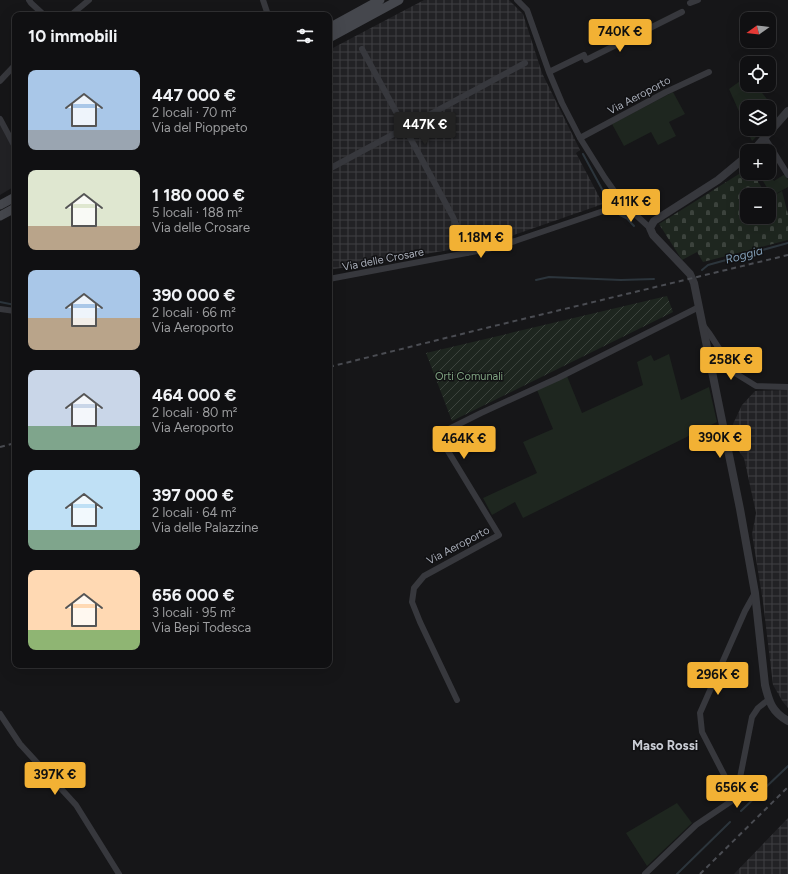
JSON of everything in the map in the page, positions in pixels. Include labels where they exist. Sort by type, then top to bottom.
[{"type":"main road","points":[[332,26],[380,0]]},
{"type":"main road","points":[[332,36],[399,0]]},
{"type":"main road","points":[[0,205],[12,199]]},
{"type":"main road","points":[[0,216],[12,210]]},
{"type":"street","points":[[29,0],[41,12]]},
{"type":"street","points":[[75,12],[89,0]]},
{"type":"street","points":[[263,0],[267,12]]},
{"type":"street","points":[[517,0],[527,10],[549,72],[562,103],[580,138],[605,178],[624,204],[650,228],[653,235],[693,278],[740,509],[755,592],[768,700],[773,709],[788,721]]},
{"type":"street","points":[[690,3],[698,0]]},
{"type":"street","points":[[549,72],[584,55],[586,60],[682,12]]},
{"type":"street","points":[[362,49],[453,217],[468,253]]},
{"type":"street","points":[[332,167],[525,63]]},
{"type":"street","points":[[0,81],[12,68]]},
{"type":"street","name":"Via Aeroporto","points":[[580,138],[666,92],[709,72]]},
{"type":"street","points":[[759,144],[788,112]]},
{"type":"street","points":[[0,120],[12,142]]},
{"type":"street","points":[[765,138],[788,175]]},
{"type":"street","points":[[650,228],[654,221],[718,180],[740,162]]},
{"type":"street","name":"Via delle Crosare","points":[[332,279],[468,253],[515,241],[624,204]]},
{"type":"street","name":"Via Aeroporto","points":[[457,700],[412,602],[414,588],[424,576],[499,535],[440,438],[443,432],[558,378],[699,307]]},
{"type":"street","points":[[0,309],[12,311]]},
{"type":"street","points":[[703,325],[710,333],[735,373],[756,386],[788,387]]},
{"type":"street","points":[[736,798],[702,732],[700,713],[745,611],[755,592]]},
{"type":"street","points":[[644,874],[696,825],[736,798],[752,717],[758,708],[768,700]]},
{"type":"street","points":[[0,714],[20,744],[76,805],[119,874]]},
{"type":"shaded area","points":[[424,0],[509,0],[523,14],[542,73],[580,150],[576,153],[603,204],[491,243],[332,270],[332,48]]},
{"type":"shaded area","points":[[0,125],[12,147],[12,188],[0,195]]},
{"type":"shaded area","points":[[788,390],[788,708],[773,685],[763,602],[752,534],[756,513],[744,458],[735,446],[733,424],[742,405],[755,391]]},
{"type":"shaded area","points":[[788,818],[788,874],[734,874]]},
{"type":"green space","points":[[740,81],[740,92],[762,92],[767,99],[740,100],[740,114],[729,89]]},
{"type":"green space","points":[[673,92],[685,114],[669,122],[676,136],[658,145],[651,132],[624,146],[612,124]]},
{"type":"green space","points":[[750,136],[757,136],[752,141]]},
{"type":"green space","points":[[740,173],[740,180],[757,180],[762,188],[740,188],[740,224],[776,224],[776,194],[782,191],[788,214],[788,240],[703,262],[697,252],[682,260],[659,224]]},
{"type":"green space","points":[[785,174],[788,180],[788,187],[776,194],[776,188],[767,188],[762,180],[774,181]]},
{"type":"green space","name":"Orti Comunali","points":[[667,296],[673,312],[452,421],[426,353]]},
{"type":"green space","points":[[669,354],[681,400],[709,387],[717,422],[523,518],[515,502],[492,515],[483,498],[537,473],[523,442],[553,429],[537,390],[567,376],[582,413],[643,385],[637,362],[651,355],[654,361]]},
{"type":"green space","points":[[677,803],[692,823],[647,866],[626,833]]},
{"type":"waterway","name":"Roggia","points":[[583,154],[603,191],[611,200]]},
{"type":"waterway","name":"Roggia","points":[[622,213],[634,226]]},
{"type":"waterway","name":"Roggia","points":[[620,215],[626,218]]},
{"type":"waterway","name":"Roggia","points":[[702,270],[708,265],[788,243]]},
{"type":"waterway","points":[[536,280],[549,277],[621,280],[654,279]]},
{"type":"waterway","points":[[0,302],[12,304]]},
{"type":"waterway","points":[[741,811],[788,766]]},
{"type":"waterway","points":[[677,874],[730,822]]},
{"type":"railway","points":[[332,366],[788,255]]},
{"type":"railway","points":[[0,447],[12,444]]},
{"type":"railway","points":[[700,874],[788,787]]},
{"type":"district","name":"Maso Rossi","points":[[665,745]]}]
